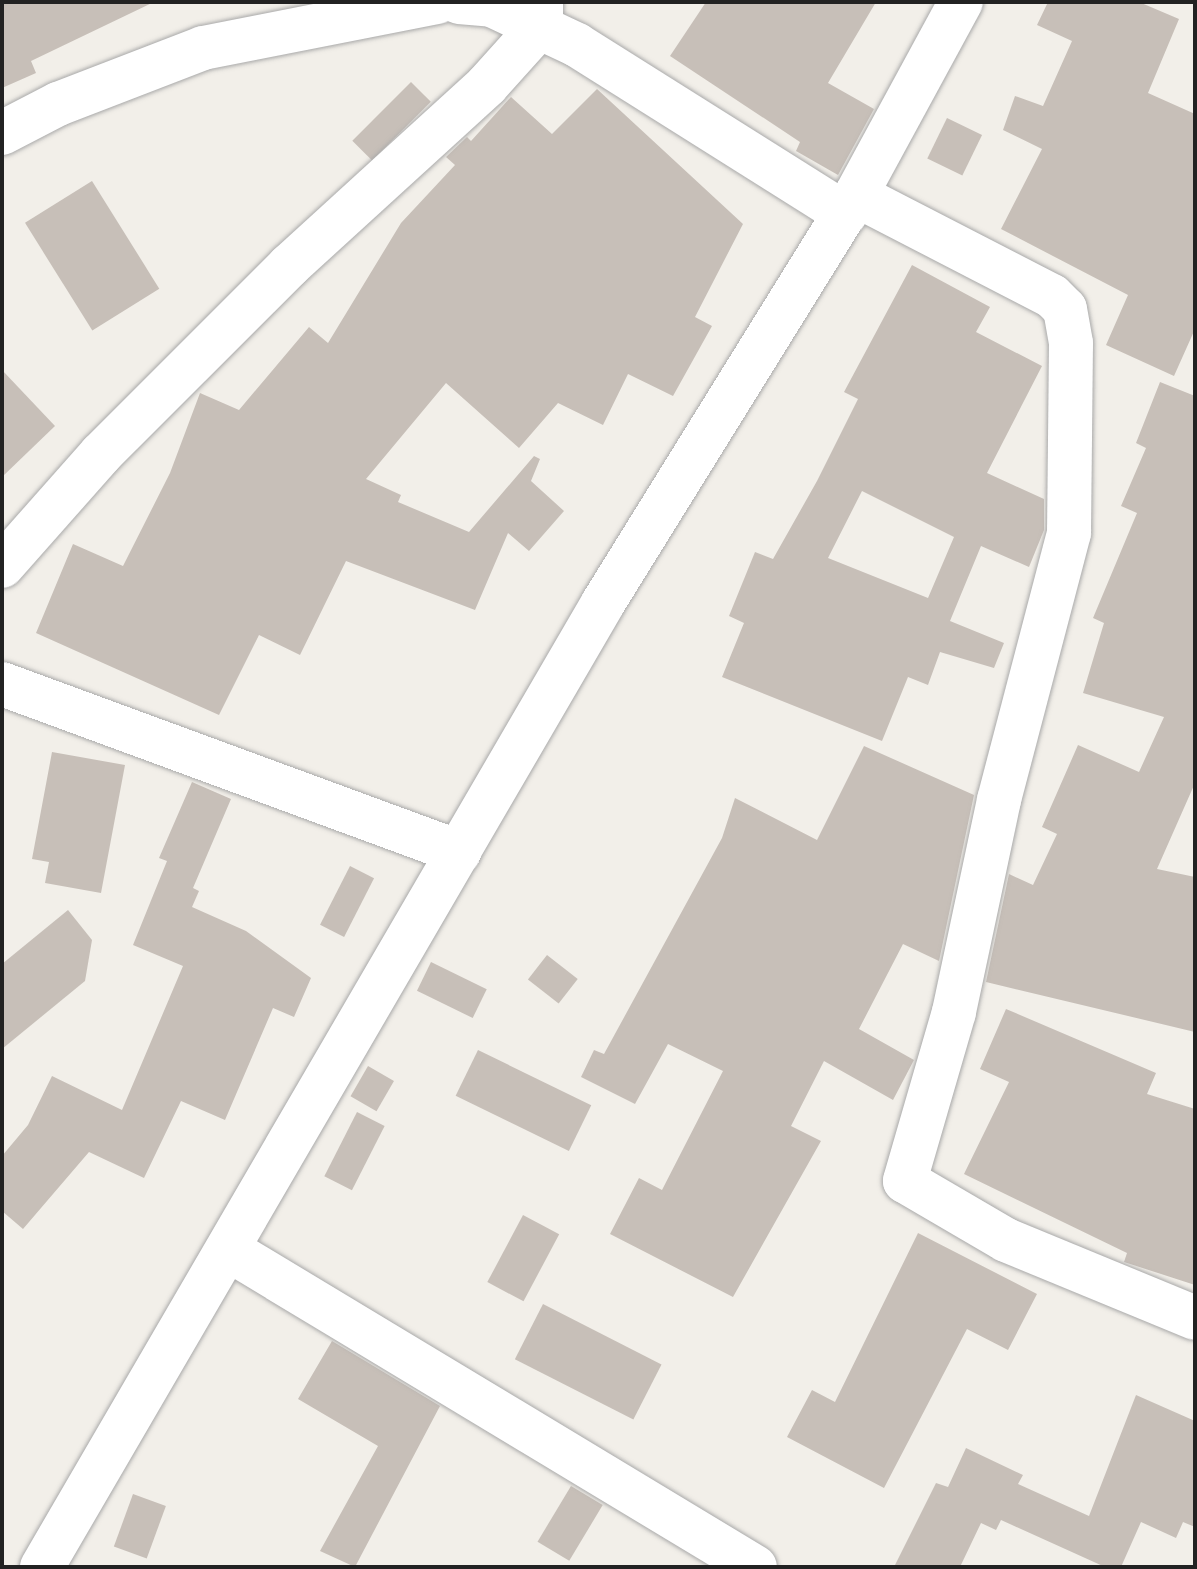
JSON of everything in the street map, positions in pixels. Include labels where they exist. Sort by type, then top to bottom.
[{"type":"street","points":[[2,133],[72,98],[203,48],[438,2]]},
{"type":"street","points":[[459,2],[541,14],[851,204],[1052,296],[1065,309],[1071,343],[1069,533],[999,800],[954,1012],[905,1181],[1006,1240],[1195,1318]]},
{"type":"street","points":[[42,1567],[603,603],[851,204],[961,2]]},
{"type":"street","points":[[2,566],[123,432],[289,266],[487,85],[541,14]]},
{"type":"street","points":[[2,684],[459,852]]},
{"type":"street","points":[[229,1250],[755,1567]]},
{"type":"building","points":[[2,2],[154,2],[31,61],[36,73],[2,88]]},
{"type":"building","points":[[706,2],[876,2],[828,83],[874,109],[838,175],[796,151],[800,142],[670,56]]},
{"type":"building","points":[[1048,2],[1139,2],[1179,19],[1148,93],[1195,114],[1195,329],[1174,376],[1106,345],[1128,295],[1001,229],[1042,149],[1003,130],[1015,96],[1043,106],[1072,41],[1037,25]]},
{"type":"building","points":[[411,82],[431,102],[372,160],[352,141]]},
{"type":"building","points":[[597,89],[743,224],[695,317],[712,326],[673,396],[628,374],[603,425],[558,403],[519,448],[446,383],[366,479],[401,495],[398,502],[469,532],[534,456],[540,459],[531,481],[564,511],[529,551],[508,533],[475,610],[346,561],[300,655],[259,635],[219,715],[36,633],[73,544],[123,566],[170,473],[200,393],[239,410],[309,327],[328,343],[401,223],[455,165],[446,157],[467,137],[471,141],[511,97],[552,134]]},
{"type":"building","points":[[947,118],[982,135],[962,176],[927,158]]},
{"type":"building","points":[[92,181],[159,289],[92,331],[25,223]]},
{"type":"building","points":[[912,265],[990,307],[976,332],[1042,366],[987,473],[1044,499],[1044,530],[1029,567],[981,546],[950,621],[1004,643],[994,668],[940,652],[928,685],[908,677],[882,741],[722,677],[744,623],[729,616],[755,552],[773,559],[817,481],[858,399],[844,392]],"holes":[[[862,491],[954,537],[928,598],[828,558]]]},
{"type":"building","points":[[2,370],[55,426],[2,477]]},
{"type":"building","points":[[1160,382],[1195,396],[1195,783],[1157,869],[1195,877],[1195,1032],[986,982],[1009,874],[1033,885],[1057,834],[1042,827],[1078,745],[1139,772],[1164,717],[1083,693],[1104,623],[1093,618],[1137,513],[1121,506],[1146,448],[1136,443]]},
{"type":"building","points":[[864,746],[974,795],[939,961],[903,944],[859,1029],[914,1060],[893,1100],[824,1061],[791,1126],[821,1141],[733,1297],[610,1234],[639,1178],[662,1190],[723,1071],[668,1044],[635,1104],[581,1077],[594,1050],[604,1054],[722,838],[735,798],[817,840]]},
{"type":"building","points":[[52,752],[125,765],[101,893],[45,883],[49,862],[32,859]]},
{"type":"building","points":[[192,782],[231,799],[193,888],[199,891],[192,907],[246,931],[311,978],[294,1017],[273,1008],[225,1120],[181,1101],[144,1178],[89,1152],[23,1229],[2,1211],[2,1156],[28,1125],[52,1076],[122,1110],[183,966],[133,945],[167,861],[159,858]]},
{"type":"building","points":[[350,866],[374,878],[344,937],[320,925]]},
{"type":"building","points":[[68,910],[92,940],[85,981],[2,1049],[2,964]]},
{"type":"building","points":[[547,955],[578,979],[559,1003],[528,979]]},
{"type":"building","points":[[431,962],[487,989],[473,1018],[417,991]]},
{"type":"building","points":[[1006,1009],[1156,1073],[1147,1094],[1195,1109],[1195,1285],[1124,1262],[1127,1253],[964,1174],[1009,1082],[980,1069]]},
{"type":"building","points":[[478,1050],[591,1105],[569,1151],[456,1096]]},
{"type":"building","points":[[368,1066],[394,1081],[376,1111],[351,1096]]},
{"type":"building","points":[[357,1112],[385,1126],[352,1190],[324,1176]]},
{"type":"building","points":[[523,1215],[559,1234],[524,1301],[487,1282]]},
{"type":"building","points":[[918,1233],[1037,1294],[1008,1350],[967,1329],[884,1488],[787,1437],[812,1390],[835,1402]]},
{"type":"building","points":[[543,1304],[662,1364],[633,1420],[515,1359]]},
{"type":"building","points":[[332,1341],[440,1406],[355,1567],[320,1551],[378,1446],[298,1399]]},
{"type":"building","points":[[1136,1395],[1195,1421],[1195,1527],[1183,1522],[1176,1538],[1141,1522],[1121,1567],[1105,1567],[1001,1520],[996,1530],[981,1523],[960,1567],[894,1567],[936,1483],[948,1487],[966,1448],[1023,1475],[1018,1484],[1089,1516]]},
{"type":"building","points":[[571,1486],[603,1505],[569,1561],[538,1542]]},
{"type":"building","points":[[133,1494],[166,1506],[147,1559],[114,1547]]}]
